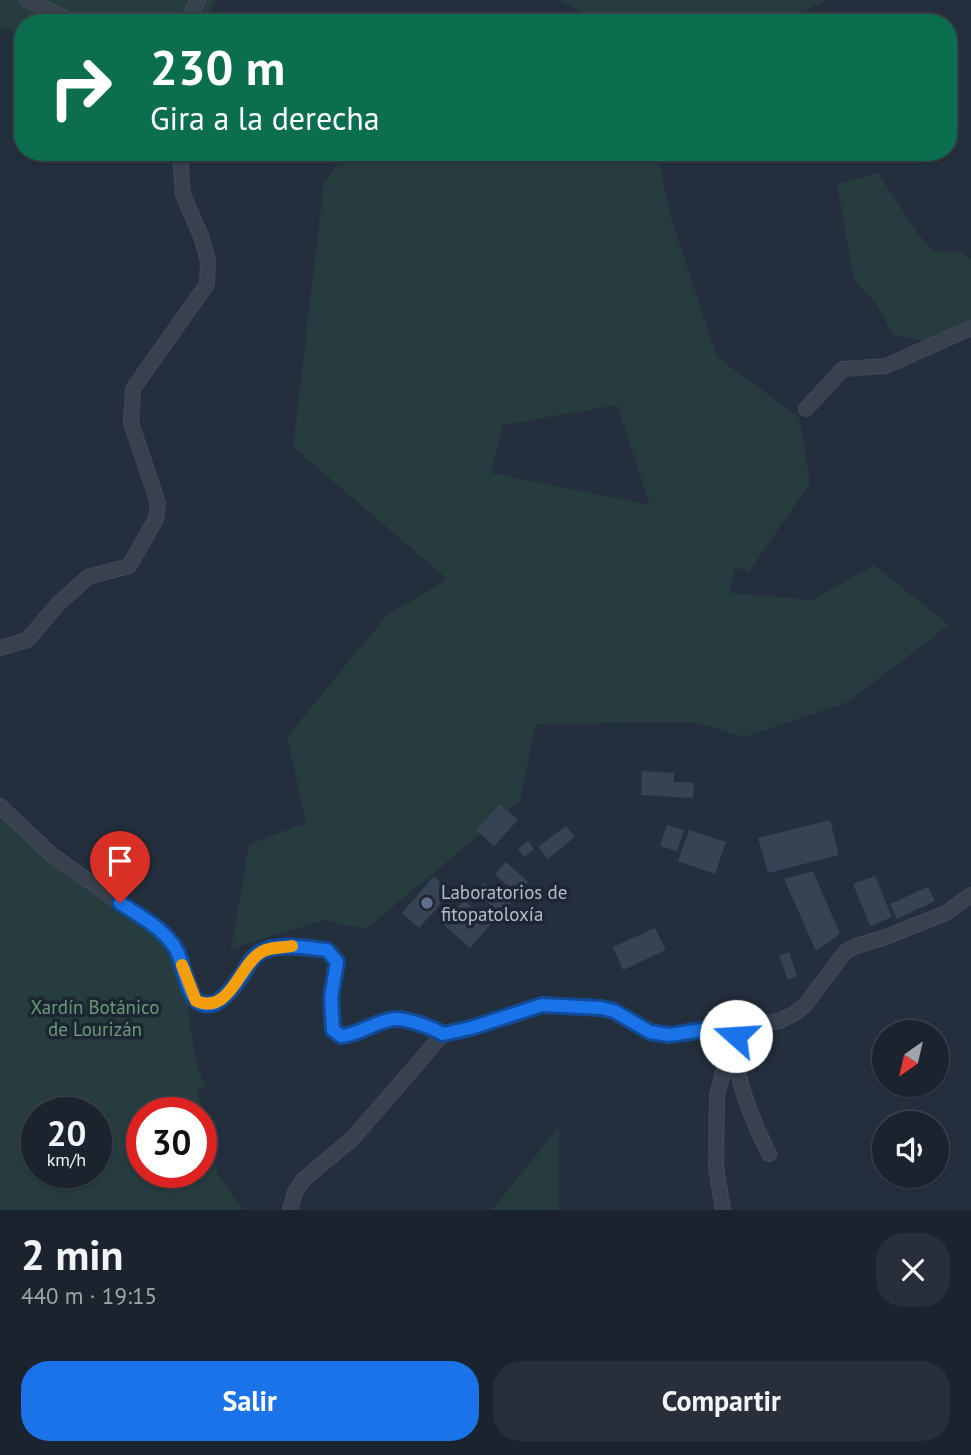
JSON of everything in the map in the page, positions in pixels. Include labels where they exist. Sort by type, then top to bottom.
[{"type":"street","points":[[27,0],[56,14]]},
{"type":"street","points":[[0,648],[27,640],[59,603],[88,577],[129,566],[156,519],[158,503],[131,423],[133,389],[207,284],[208,261],[201,236],[183,195],[181,161]]},
{"type":"street","points":[[806,409],[843,369],[886,366],[971,328]]},
{"type":"street","points":[[0,806],[52,855],[159,930],[176,949],[196,1001],[206,1005],[219,1001],[236,983],[252,959],[262,951],[305,947],[327,950],[337,962],[331,998],[332,1019],[333,1030],[341,1036],[395,1019],[434,1028],[443,1034]]},
{"type":"street","points":[[290,1210],[295,1192],[303,1180],[358,1132],[443,1034],[471,1028],[542,1005],[614,1011],[650,1032],[669,1035],[779,1021],[805,1005],[846,951],[946,913],[971,895]]},
{"type":"street","points":[[737,1025],[737,1074],[769,1154]]},
{"type":"street","points":[[723,1210],[716,1167],[717,1095],[724,1069],[735,1046]]},
{"type":"green space","points":[[0,0],[216,0],[207,14],[14,14],[14,31],[0,26]]},
{"type":"green space","points":[[559,0],[826,0],[800,14],[585,14]]},
{"type":"green space","points":[[340,161],[659,161],[670,215],[717,357],[799,417],[810,483],[749,572],[734,567],[730,593],[813,600],[874,565],[949,625],[848,702],[744,737],[694,722],[536,724],[520,801],[366,929],[324,920],[231,949],[249,844],[306,823],[287,737],[387,615],[446,578],[293,447],[324,183]],"holes":[[[617,405],[650,505],[491,473],[503,425]]]},
{"type":"green space","points":[[878,173],[918,234],[935,253],[961,251],[971,260],[971,323],[925,341],[893,335],[875,302],[854,280],[837,184]]},
{"type":"green space","name":"Xardín Botánico de Lourizán","points":[[0,808],[175,952],[193,1002],[188,1007],[192,1037],[205,1086],[197,1089],[199,1097],[126,1097],[126,1188],[217,1188],[217,1171],[243,1210],[0,1210]]},
{"type":"green space","points":[[559,1127],[559,1210],[492,1210]]},
{"type":"building","points":[[642,771],[674,773],[674,782],[694,783],[693,798],[641,795]]},
{"type":"building","points":[[500,804],[518,820],[494,846],[476,830]]},
{"type":"building","points":[[830,820],[839,855],[768,873],[758,838]]},
{"type":"building","points":[[667,825],[684,830],[677,851],[660,846]]},
{"type":"building","points":[[566,826],[575,837],[548,859],[538,847]]},
{"type":"building","points":[[689,830],[726,842],[715,874],[678,861]]},
{"type":"building","points":[[528,841],[534,849],[524,857],[518,849]]},
{"type":"building","points":[[506,862],[528,882],[516,894],[495,874]]},
{"type":"building","points":[[813,871],[840,934],[816,951],[784,879]]},
{"type":"building","points":[[434,876],[451,892],[419,928],[402,913]]},
{"type":"building","points":[[875,876],[892,917],[870,926],[853,884]]},
{"type":"building","points":[[483,883],[511,903],[504,914],[475,894]]},
{"type":"building","points":[[928,887],[935,901],[897,919],[890,904]]},
{"type":"building","points":[[464,900],[491,924],[470,948],[443,924]]},
{"type":"building","points":[[655,928],[666,950],[623,970],[613,947]]},
{"type":"building","points":[[789,952],[797,976],[788,980],[779,955]]},
{"type":"slow traffic","points":[[182,965],[196,1001],[206,1005],[214,1004],[236,983],[252,959],[262,951],[292,946]]},
{"type":"place","name":"Laboratorios de fitopatoloxía","points":[[427,903]]},
{"type":"route","points":[[120,903],[159,930],[176,949],[191,993],[196,1001],[206,1005],[219,1001],[236,983],[252,959],[262,951],[294,946],[327,950],[337,962],[331,998],[333,1030],[341,1036],[395,1019],[434,1028],[443,1034],[471,1028],[542,1005],[614,1011],[638,1027],[669,1035],[737,1025],[736,1036]]}]
